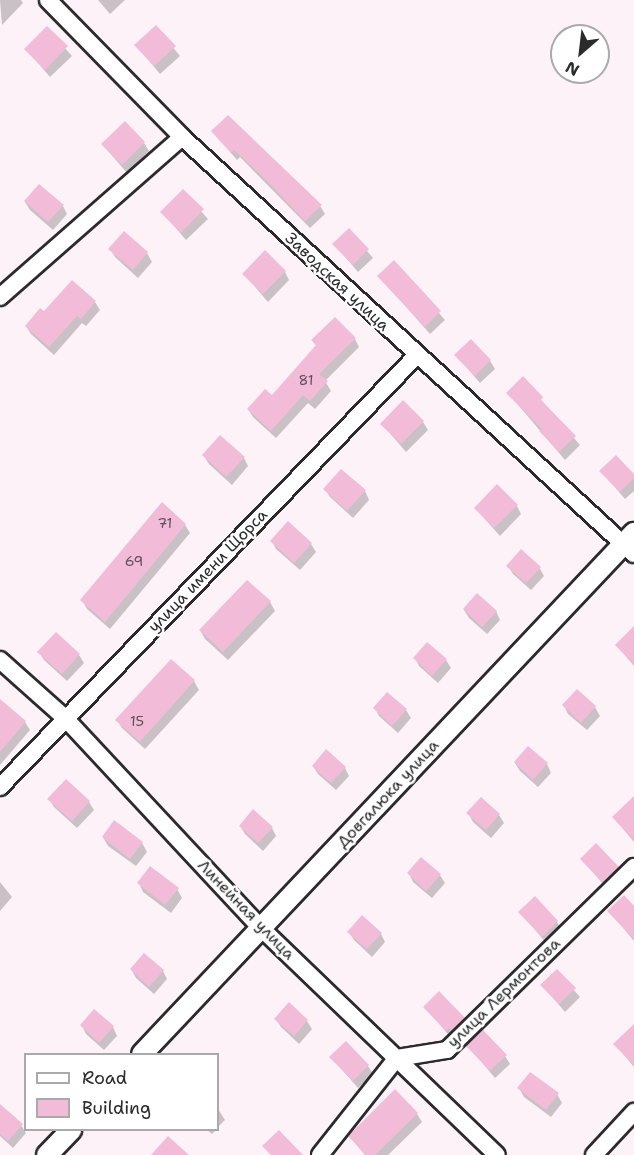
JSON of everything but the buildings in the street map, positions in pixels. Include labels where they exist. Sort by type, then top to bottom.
[{"type":"street","name":"Заводская улица","points":[[48,0],[182,137],[417,356],[630,544]]},
{"type":"street","points":[[0,297],[182,137]]},
{"type":"street","name":"улица имени Щорса","points":[[0,787],[417,356]]},
{"type":"street","name":"Довгалюка улица","points":[[143,1053],[630,544]]},
{"type":"street","name":"Линейная улица","points":[[0,660],[65,718],[261,928],[497,1155]]},
{"type":"street","name":"улица Лермонтова","points":[[397,1058],[447,1050],[634,867]]},
{"type":"street","points":[[320,1155],[397,1058]]},
{"type":"street","points":[[594,1155],[634,1112]]},
{"type":"street","points":[[47,1155],[70,1131]]}]
